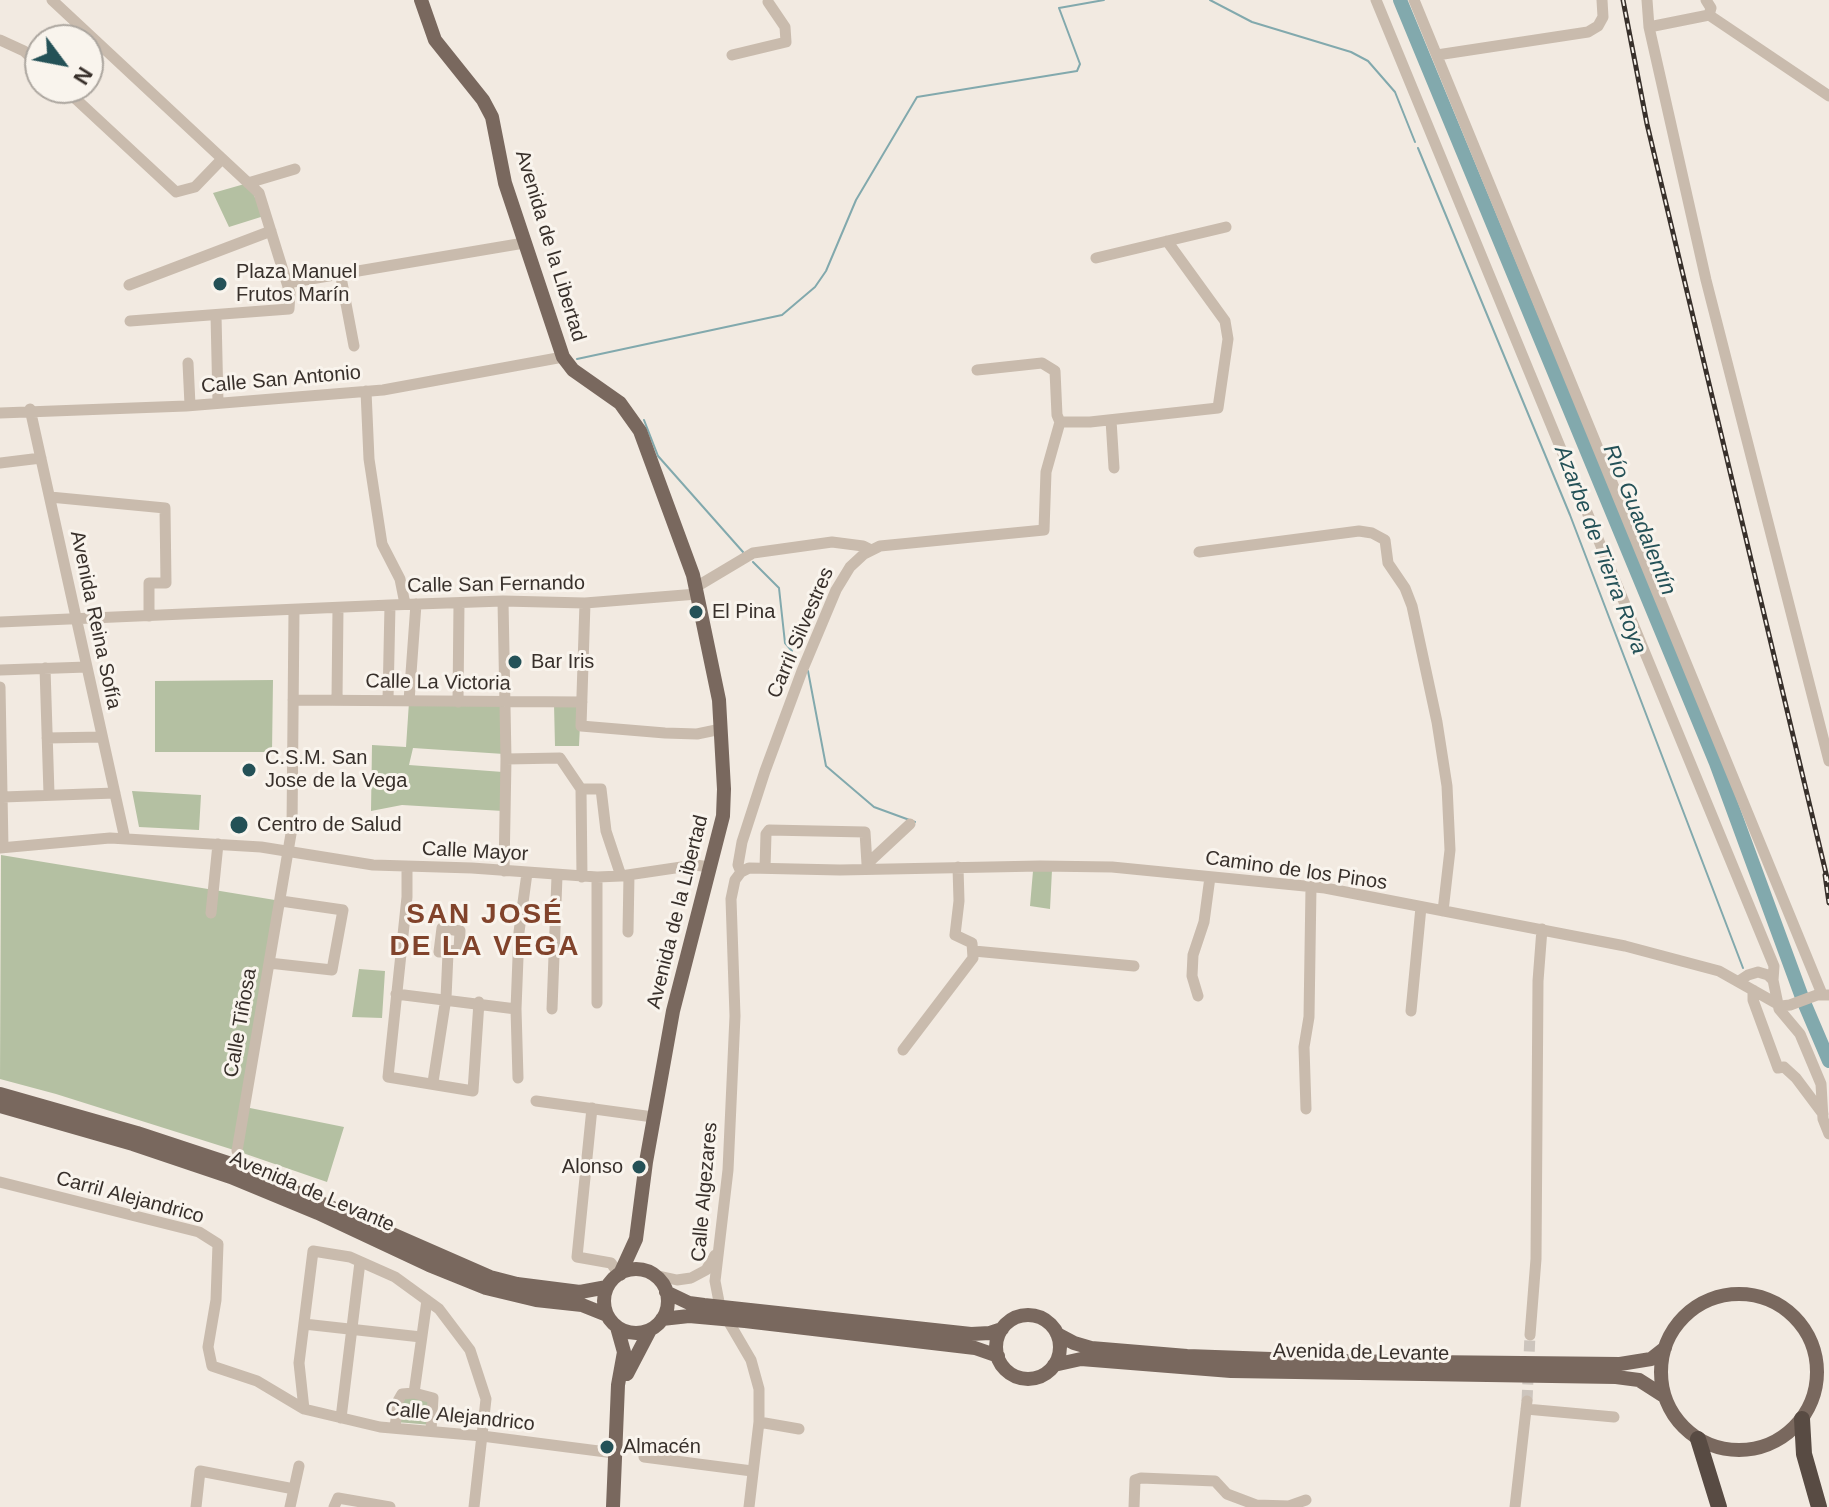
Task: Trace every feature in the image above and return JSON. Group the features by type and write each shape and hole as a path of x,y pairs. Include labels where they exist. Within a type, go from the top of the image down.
{"highway":[{"path":"1802,1419 1804,1454 1819,1507"},
{"path":"1698,1439 1719,1507"}],"main road":[{"name":"Avenida de la Libertad","path":"421,0 435,40 483,100 492,117 505,183 563,357 573,370 616,399 634,420 646,446 697,591 717,690 724,808 676,998 653,1117 636,1239 637,1252 650,1273"},
{"name":"Avenida de Levante","path":"0,1094 137,1133 234,1165 490,1277 517,1284 580,1292 614,1280"},
{"name":"Avenida de Levante","path":"0,1106 133,1144 231,1177 486,1288 536,1300 582,1305 607,1315"},
{"name":"Avenida de la Libertad","path":"614,1280 636,1239"},
{"path":"613,1507 614,1453 624,1352 617,1327 607,1315 604,1301 614,1280 632,1270 650,1273 666,1292 689,1303 723,1313 975,1348 998,1356"},
{"path":"618,1397 642,1340 662,1319 666,1309 666,1292"},
{"path":"1727,1294 1749,1294 1770,1300 1788,1311 1801,1323 1813,1347 1822,1391 1802,1419 1777,1441 1753,1449 1729,1450 1698,1439 1674,1416 1664,1396 1661,1363 1677,1325 1707,1301 1727,1294"},
{"path":"662,1319 723,1313 971,1334 990,1333 1002,1329 1015,1318 1031,1315 1047,1321 1057,1334 1060,1347 1054,1365 1041,1376 1023,1379 1007,1371 998,1356 996,1345 1002,1329"},
{"path":"617,1327 633,1333 650,1330"},
{"name":"Avenida de Levante","path":"1057,1334 1091,1348 1187,1356 1327,1361 1620,1364 1651,1359 1665,1348"},
{"path":"1813,1347 1829,1355"},
{"name":"Avenida de Levante","path":"1054,1365 1081,1359 1254,1371 1616,1377 1639,1380 1664,1396"}],"street":[{"path":"52,0 66,4 259,193 290,293 289,309 130,321"},
{"path":"1376,0 1774,966 1773,980"},
{"path":"1414,0 1822,995 1784,1005 1779,1010 1800,1034 1821,1084 1823,1114 1829,1134"},
{"path":"1437,55 1588,32 1598,26 1603,17 1602,0"},
{"path":"1647,0 1649,27 1706,280 1829,761"},
{"path":"1706,0 1711,8 1709,15"},
{"path":"732,55 786,42 785,27 771,1"},
{"path":"1649,27 1709,15 1829,96"},
{"path":"0,40 24,51"},
{"path":"81,104 176,192 195,187 222,159"},
{"path":"248,183 295,169"},
{"path":"1096,258 1226,227"},
{"path":"129,285 271,231"},
{"path":"1060,422 1111,420 1218,408 1228,339 1225,321 1167,241"},
{"path":"287,283 524,243"},
{"path":"340,272 354,346"},
{"path":"216,315 218,403"},
{"name":"Calle San Antonio","path":"0,413 30,409 190,405 366,391 563,357"},
{"path":"188,363 190,405"},
{"path":"697,591 753,553 832,542 871,550 880,546 1044,530 1046,472 1060,422 1055,371 1042,363 977,370"},
{"path":"366,391 369,459 382,544 410,604 409,701"},
{"name":"Avenida Reina Sofía","path":"30,409 125,839"},
{"path":"1111,420 1114,468"},
{"path":"0,463 41,458"},
{"path":"50,497 165,508 166,583 149,583 149,616"},
{"path":"1199,552 1359,531 1385,540 1388,563 1405,588 1412,606 1437,722 1447,786 1450,850 1443,911"},
{"name":"Carril Silvestres","path":"741,872 738,865 745,833 802,671 836,590 850,567 871,550"},
{"name":"Calle San Fernando","path":"0,622 410,604 503,601 585,603 697,591"},
{"path":"503,601 506,703 504,871"},
{"path":"458,702 459,603"},
{"path":"585,603 581,726 681,734 721,729"},
{"path":"388,700 390,605"},
{"path":"337,699 338,608"},
{"name":"Calle Tiñosa","path":"237,1151 293,817 294,610"},
{"path":"0,670 87,667"},
{"path":"45,668 49,794"},
{"path":"0,687 2,848"},
{"name":"Calle La Victoria","path":"293,700 582,702"},
{"path":"47,738 102,737"},
{"path":"506,759 560,758 581,789 582,877"},
{"path":"581,789 601,789 606,831 625,876 628,932"},
{"path":"3,797 115,793"},
{"path":"867,867 910,824"},
{"path":"765,868 766,834 769,830 865,832 867,867"},
{"name":"Calle Mayor","path":"2,848 92,839 125,839 289,851 365,864 582,877 625,876 695,865 710,867"},
{"path":"211,913 218,844"},
{"path":"407,867 407,897 388,1077 473,1091 479,1002"},
{"path":"903,1050 973,958 972,943 955,935 959,901 958,867"},
{"name":"Camino de los Pinos","path":"741,872 749,868 1112,867 1311,887 1542,929 1653,953 1719,971 1784,1005"},
{"name":"Calle Algezares","path":"741,872 733,885 731,899 736,1000 728,1170 715,1281 723,1313 743,1345 759,1389 759,1422 749,1507"},
{"path":"518,1078 516,1009 519,932 527,873"},
{"path":"552,1009 557,876"},
{"path":"597,877 597,1003"},
{"path":"1198,996 1192,976 1193,955 1204,922 1210,877"},
{"path":"1306,1109 1304,1047 1309,1017 1311,887"},
{"path":"269,963 332,970 343,910 281,901"},
{"path":"1411,1011 1421,907"},
{"path":"1530,1335 1536,1259 1538,981 1542,929"},
{"path":"974,951 1134,966"},
{"path":"433,1082 446,998 448,953"},
{"path":"1739,981 1758,972 1768,975 1784,1005"},
{"path":"1753,990 1753,1000 1778,1068 1784,1067 1796,1078 1823,1114"},
{"path":"396,994 516,1009"},
{"path":"536,1101 653,1117"},
{"path":"592,1108 577,1257 611,1263 616,1270 614,1280"},
{"name":"Carril Alejandrico","path":"0,1182 199,1232 218,1244 216,1300 208,1347 212,1366 257,1381 304,1409"},
{"path":"650,1273 677,1280 696,1276 711,1265 718,1247"},
{"path":"304,1409 299,1363 313,1251 350,1257 395,1277 439,1309 470,1350 486,1399 474,1507"},
{"path":"341,1418 360,1262"},
{"path":"414,1393 427,1300"},
{"path":"304,1324 421,1337"},
{"path":"395,1428 398,1401 402,1394 414,1393 433,1398 431,1431"},
{"path":"1515,1507 1526,1405 1614,1417"},
{"name":"Calle Alejandrico","path":"304,1409 395,1428 614,1453"},
{"path":"759,1422 799,1429"},
{"path":"644,1457 752,1471"},
{"path":"290,1507 299,1466"},
{"path":"196,1507 200,1471 294,1489"},
{"path":"1134,1507 1135,1480 1141,1478 1215,1481 1227,1494 1256,1505 1289,1506 1306,1500"},
{"path":"336,1503 390,1507"}],"green space":[{"path":"248,183 264,216 229,227 213,193"},
{"path":"273,680 272,752 155,752 155,681"},
{"path":"409,702 504,704 504,754 413,748 409,765 503,772 503,811 402,805 371,811 372,745 406,747"},
{"path":"554,704 581,704 579,746 555,746"},
{"path":"132,791 201,795 199,830 139,827"},
{"path":"1,855 281,901 245,1107 344,1127 327,1182 237,1151 0,1079"},
{"path":"1052,870 1050,909 1030,906 1033,871"},
{"path":"359,969 385,971 382,1018 352,1017"},
{"path":"402,1394 429,1396 432,1425 396,1422"}],"waterway":[{"path":"577,359 782,315 815,287 826,271 856,200 917,97 1077,71 1080,64 1059,8 1104,0"},
{"name":"Azarbe de Tierra Roya","path":"1210,0 1252,22 1351,52 1368,61 1395,92 1415,142"},
{"name":"Río Guadalentín","path":"1400,0 1716,763 1803,1000 1829,1061"},
{"name":"Azarbe de Tierra Roya","path":"1418,148 1570,515 1743,968"},
{"path":"644,420 658,456 743,552"},
{"path":"753,562 779,588 785,643 792,651"},
{"path":"808,671 826,766 874,807 915,822"}],"tunnel":[{"path":"1527,1401 1530,1335"}],"railway":[{"path":"1623,0 1647,124 1829,886"},
{"path":"1825,875 1829,903"}],"place":[{"name":"Plaza Manuel Frutos Marín","path":"220,284"},
{"name":"El Pina","path":"696,612"},
{"name":"Bar Iris","path":"515,662"},
{"name":"C.S.M. San Jose de la Vega","path":"249,770"},
{"name":"Centro de Salud","path":"239,825"},
{"name":"Alonso","path":"639,1167"},
{"name":"Almacén","path":"607,1447"}],"district":[{"name":"SAN JOSÉ DE LA VEGA","path":"485,931"}]}
